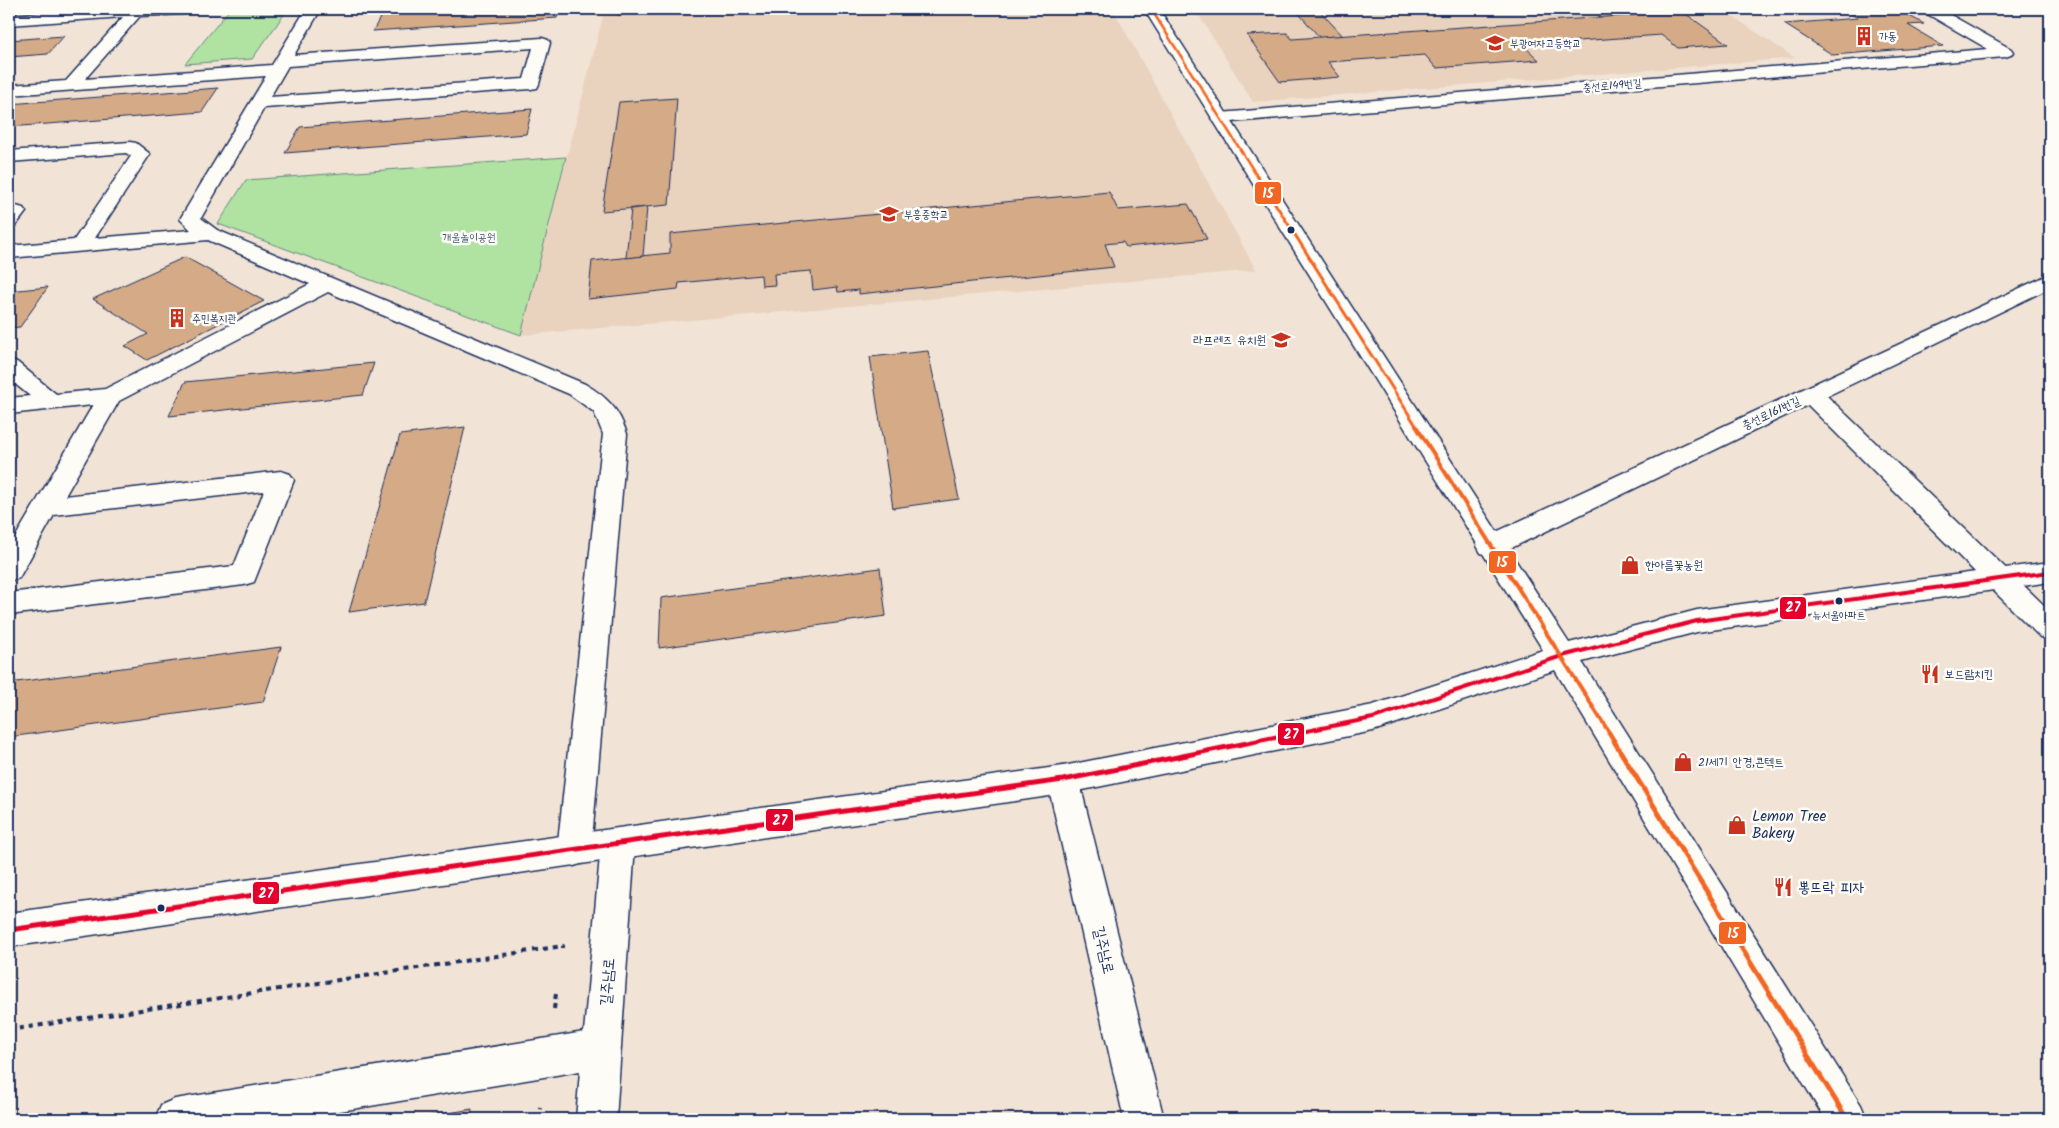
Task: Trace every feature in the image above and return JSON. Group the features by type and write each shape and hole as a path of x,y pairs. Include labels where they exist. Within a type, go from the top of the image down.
{"street":[{"path":"313,9 190,218 210,234 577,389 598,402 610,414 615,434 574,851"},
{"path":"1150,9 1562,656 1848,1119"},
{"name":"충선로149번길","path":"1220,118 2005,52 1929,9"},
{"path":"9,20 136,12 190,11"},
{"path":"71,85 136,12"},
{"path":"9,90 280,66 399,65 542,43 531,84 258,103"},
{"path":"386,94 399,65"},
{"path":"9,156 130,147 142,154 80,246"},
{"path":"9,252 210,234"},
{"name":"충선로161번길","path":"1491,546 2050,280"},
{"path":"9,406 110,396 327,284"},
{"path":"9,367 50,402"},
{"path":"1811,394 2050,629"},
{"path":"9,572 110,396"},
{"path":"9,604 244,575 281,480 46,507"},
{"path":"9,930 618,845 1063,780 1373,718 1562,656 1697,621 2050,572"},
{"name":"길주남로","path":"1063,780 1144,1119"},
{"name":"길주남로","path":"596,1119 618,845"},
{"path":"175,1119 601,1048"}],"path":[{"path":"9,1030 563,946 562,955"},
{"path":"538,1119 558,983"}],"shaded area":[{"name":"부흥중학교","path":"605,9 1113,9 1256,270 521,335"},
{"name":"부광여자고등학교","path":"1195,9 1721,9 1795,58 1253,102"}],"green space":[{"path":"9,9 73,9 9,14"},
{"path":"230,9 288,9 252,59 185,64"},
{"name":"개울놀이공원","path":"566,157 521,335 218,224 246,180"}],"building":[{"path":"431,9 560,9 557,18 373,31 383,12"},
{"path":"618,9 718,9 617,15"},
{"path":"1295,9 1318,9 1343,36 1320,38"},
{"path":"1626,9 1679,9 1728,44 1678,48 1661,35 1523,45 1539,60 1436,68 1425,55 1328,62 1340,77 1280,82 1247,35 1287,33 1292,39 1634,15"},
{"name":"가동","path":"1843,9 1897,9 1924,24 1908,25 1943,46 1833,55 1784,24 1858,18"},
{"path":"64,36 48,54 9,57 9,40"},
{"path":"218,88 202,112 9,127 9,104"},
{"path":"677,98 669,205 602,211 619,102"},
{"path":"532,109 526,134 285,153 300,127"},
{"path":"1109,192 1118,210 1188,204 1207,239 1126,247 1123,242 1105,244 1114,267 859,294 859,290 838,292 837,287 813,290 811,271 774,274 775,285 762,286 761,275 679,283 678,289 588,299 592,261 670,253 670,234"},
{"path":"647,207 643,256 626,258 631,209"},
{"name":"주민복지관","path":"185,257 264,301 147,360 125,346 148,334 93,299"},
{"path":"48,287 20,327 9,328 9,291"},
{"path":"928,351 959,499 893,508 870,357"},
{"path":"374,363 363,395 169,416 185,382"},
{"path":"465,427 424,602 349,612 400,435"},
{"path":"880,568 886,616 659,648 661,598"},
{"path":"281,647 263,702 9,737 9,683"},
{"path":"472,1109 471,1119 414,1119"}],"transit line":[{"name":"15","path":"1151,9 1562,656 1847,1119"},
{"name":"27","path":"9,930 1063,780 1373,718 1562,656 1697,621 2050,572"}],"place":[{"name":"가동","path":"1864,36"},
{"name":"부광여자고등학교","path":"1495,43"},
{"name":"부흥중학교","path":"889,214"},
{"name":"주민복지관","path":"177,318"},
{"name":"라프레즈 유치원","path":"1281,340"},
{"name":"한아름꽃농원","path":"1630,565"},
{"name":"뉴서울아파트","path":"1839,601"},
{"name":"보드람치킨","path":"1930,674"},
{"name":"21세기 안경,콘텍트","path":"1683,762"},
{"name":"Lemon Tree Bakery","path":"1737,825"},
{"name":"뽕뜨락 피자","path":"1783,887"}]}
